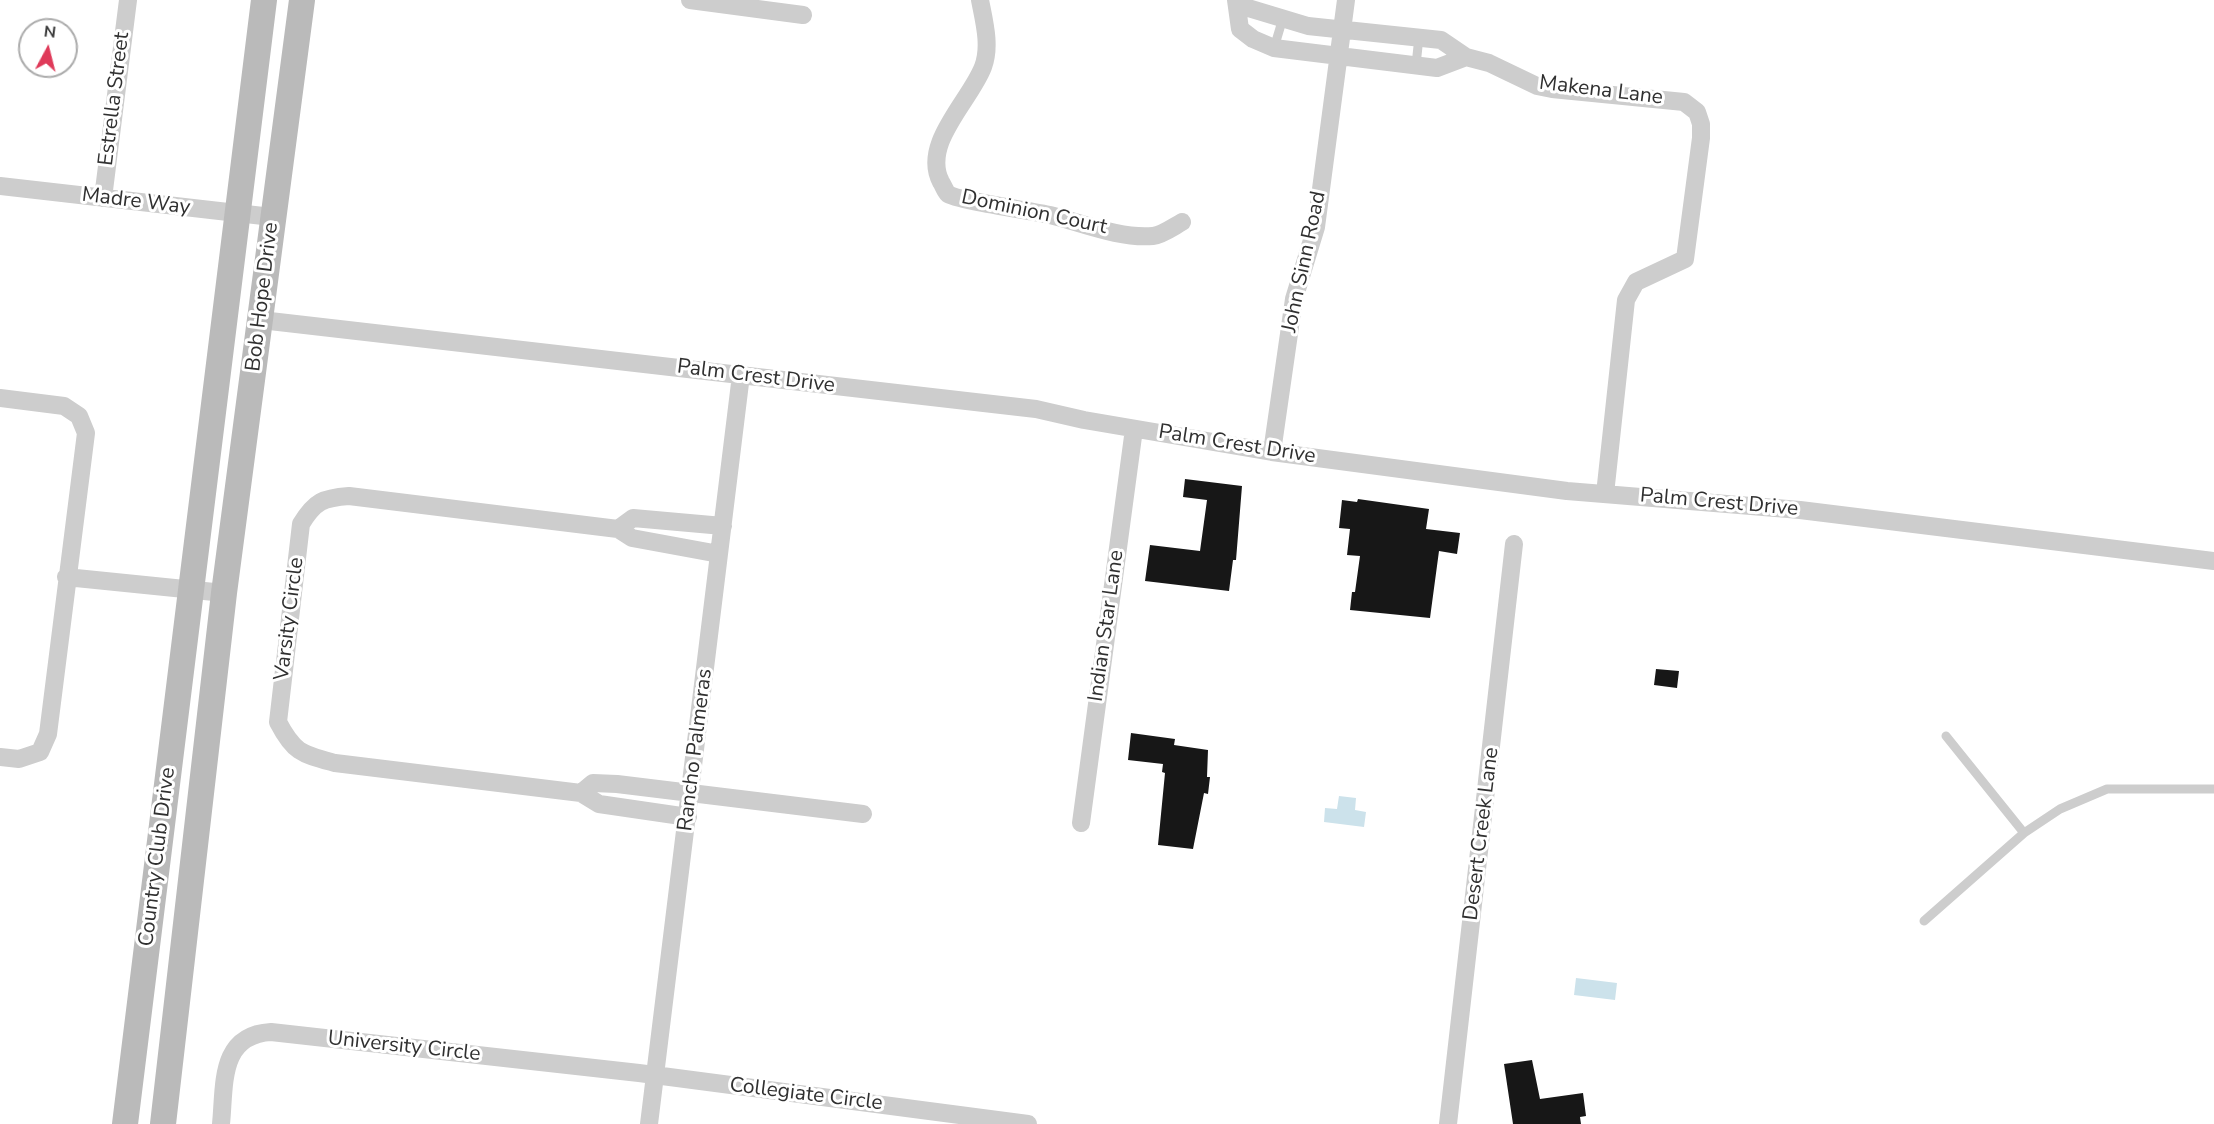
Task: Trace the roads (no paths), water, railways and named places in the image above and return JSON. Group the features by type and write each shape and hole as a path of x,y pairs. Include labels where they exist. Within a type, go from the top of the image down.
{"main road":[{"name":"Bob Hope Drive","path":"192,590 264,0"},
{"name":"Bob Hope Drive","path":"224,593 302,0"},
{"name":"Country Club Drive","path":"125,1124 192,590"},
{"name":"Country Club Drive","path":"164,1124 224,593"}],"street":[{"path":"121,0 128,0"},
{"name":"Estrella Street","path":"103,198 128,0"},
{"path":"690,0 804,15"},
{"name":"Dominion Court","path":"980,0 987,39 984,66 962,107 946,130 936,157 937,174 948,193 962,199 1013,207 1125,233 1155,236 1182,222"},
{"name":"John Sinn Road","path":"1272,452 1294,299 1316,227 1346,0"},
{"path":"1343,28 1308,26 1237,2 1240,29 1252,39 1274,48 1437,68 1466,57"},
{"name":"Makena Lane","path":"1343,28 1441,40 1466,57 1497,66 1545,87 1598,95 1667,99 1684,102 1697,112 1701,124 1701,138 1685,259 1636,282 1626,300 1605,494"},
{"name":"Madre Way","path":"0,186 272,217"},
{"name":"Palm Crest Drive","path":"261,320 1036,409 1134,429 1272,452 1605,494 1800,510 2214,561"},
{"name":"Rancho Palmeras","path":"649,1124 741,375"},
{"path":"0,398 64,406 79,416 86,433 66,577 48,734 40,752 19,759 0,757"},
{"name":"Indian Star Lane","path":"1081,823 1134,429"},
{"name":"Varsity Circle","path":"688,817 599,804 581,793 335,762 306,755 289,743 278,722 301,524 312,506 330,497 349,495 618,529 632,538 719,554"},
{"name":"Varsity Circle","path":"618,529 633,518 723,526"},
{"path":"658,543 660,521"},
{"name":"Desert Creek Lane","path":"1448,1124 1514,544"},
{"path":"66,577 224,593"},
{"name":"Varsity Circle","path":"581,793 593,783 627,785 863,814"},
{"path":"624,807 627,785"},
{"name":"University Circle","path":"221,1124 228,1061 238,1043 256,1033 271,1032 655,1077"},
{"name":"Collegiate Circle","path":"655,1077 1028,1124"}],"lane":[{"path":"1274,48 1283,18"},
{"path":"1416,65 1419,38"},
{"path":"1947,736 2024,833"},
{"path":"1924,921 2024,833 2061,809 2107,789 2214,789"}],"water":[{"path":"1339,796 1356,798 1355,810 1366,812 1364,827 1324,822 1325,808 1337,809"},
{"path":"1576,978 1617,983 1615,1000 1574,995"}]}
